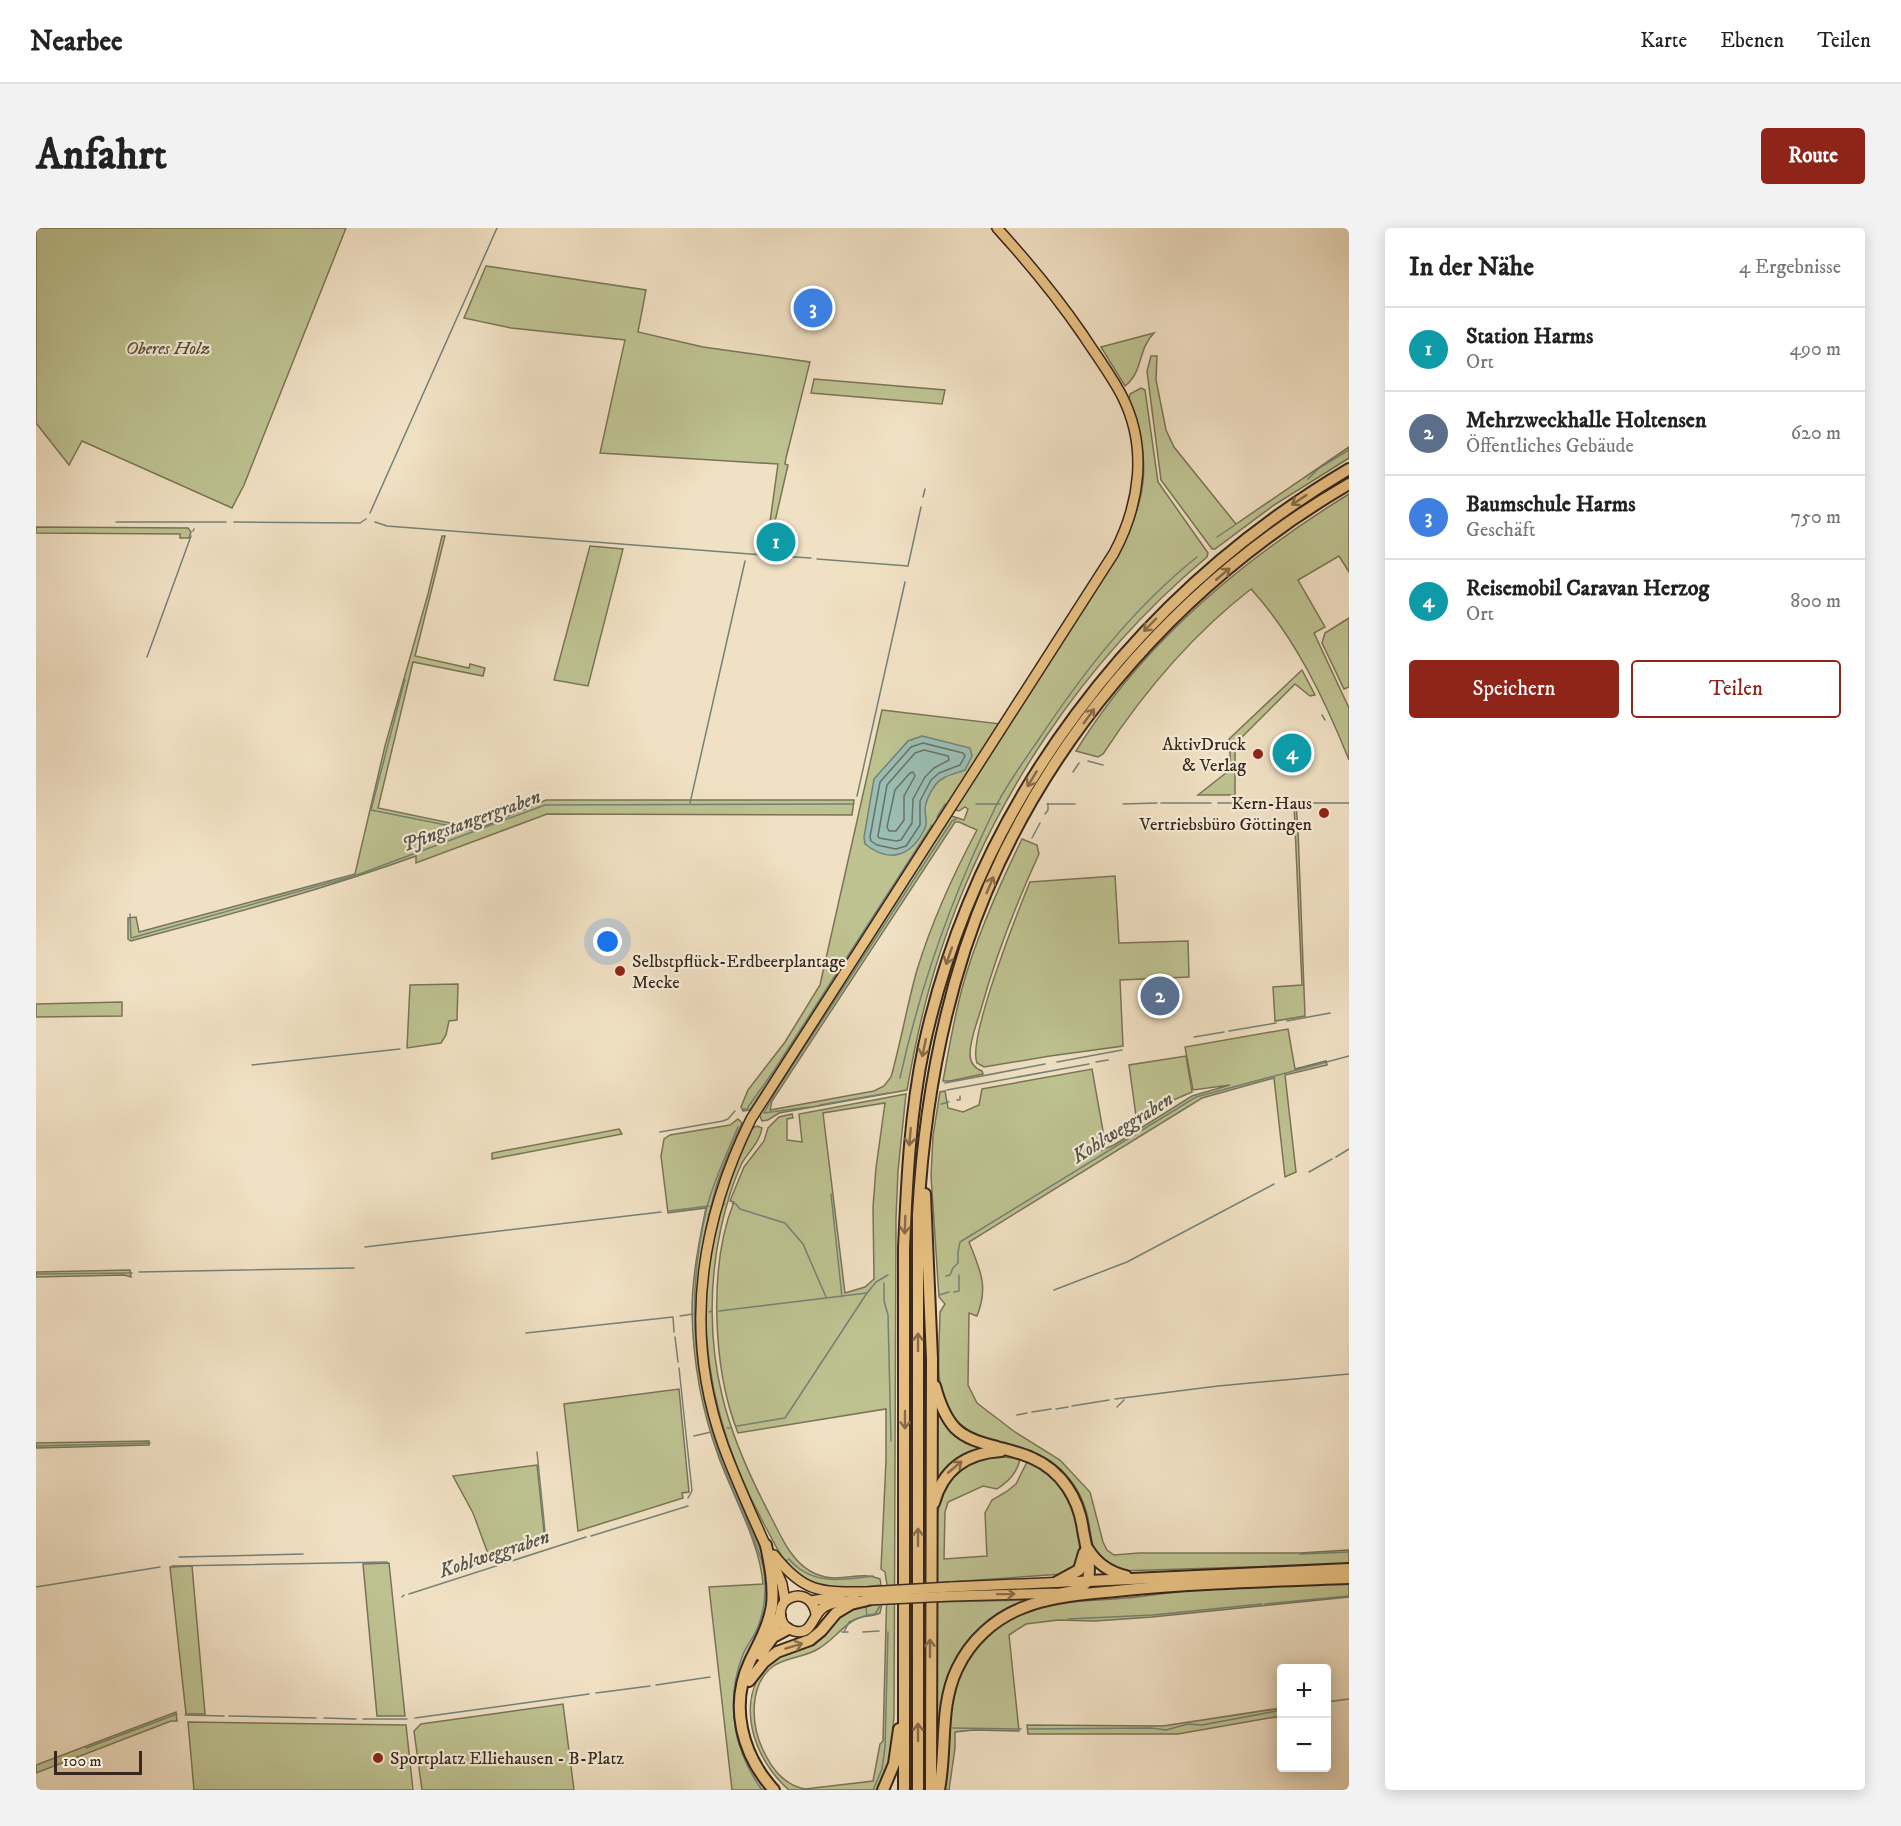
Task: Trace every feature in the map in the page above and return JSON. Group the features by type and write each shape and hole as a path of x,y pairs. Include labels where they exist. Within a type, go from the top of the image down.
{"highway":[{"path":"904,1790 904,1248 908,1167 918,1077 945,969 976,887 1015,808 1067,726 1096,687 1134,643 1196,581 1261,527 1349,469"},
{"path":"918,1790 918,1215 929,1104 958,972 993,876 1029,807 1115,681 1153,639 1207,587 1274,533 1349,484"},
{"path":"923,1154 930,1265 932,1359 931,1790"},
{"path":"932,1359 939,1400 945,1414 955,1427 965,1436 1034,1458 1064,1481 1078,1508 1089,1558 1088,1581 1349,1569"},
{"path":"931,1516 937,1494 948,1473 957,1465 978,1454 1007,1450"},
{"path":"1085,1544 1100,1565 1119,1574 1138,1578"},
{"path":"1057,1582 1079,1570 1085,1544"},
{"path":"766,1545 771,1574 772,1605 768,1622 747,1669 740,1701 745,1744 752,1760 774,1790"},
{"path":"1060,1593 1349,1578"},
{"path":"939,1790 944,1753 946,1700 957,1668 979,1637 999,1620 1022,1608 1045,1601 1101,1592"},
{"path":"749,1681 764,1662 777,1652 810,1640 836,1613 867,1596"},
{"path":"756,1650 780,1616"},
{"path":"780,1790 763,1769 751,1743 746,1711 749,1681 756,1662 773,1637 788,1629"},
{"path":"883,1790 894,1764 904,1702"}],"main road":[{"path":"785,1601 782,1584 723,1444 705,1370 701,1335 702,1280 714,1214 729,1166 751,1119 788,1058 1114,553 1127,528 1138,482 1138,450 1131,416 1122,396 1070,316 1041,278 997,228"},
{"path":"752,1512 796,1596"},
{"path":"774,1555 788,1573 807,1586 867,1596"},
{"path":"867,1596 825,1606 805,1630 788,1629 780,1616 785,1601 796,1596 811,1601 867,1596 951,1592 1057,1582 1088,1581"},
{"path":"951,1592 1060,1593 1084,1586 1088,1581"},
{"path":"811,1601 816,1614"}],"green space":[{"name":"Oberes Holz","path":"36,228 346,228 244,485 232,508 82,441 69,465 36,423"},
{"path":"486,266 646,290 638,332 703,347 810,362 786,458 785,464 788,465 773,530 769,529 778,464 600,453 625,340 511,328 464,318"},
{"path":"1154,333 1145,346 1135,374 1125,386 1101,347"},
{"path":"1151,356 1157,356 1156,380 1166,430 1174,447 1236,524 1349,447 1349,458 1274,505 1212,549 1161,480 1147,371"},
{"path":"814,379 945,390 942,404 811,393"},
{"path":"1141,388 1145,390 1158,482 1208,553 1207,557 1162,597 1120,641 1046,736 1014,788 961,896 940,953 921,1021 907,1090 779,1113 762,1121 759,1114 951,816 964,820 968,809 965,807 959,811 956,810 957,806 1116,558 1134,518 1143,480 1144,462 1141,442 1129,400 1130,394","holes":["955,822 977,830 929,934 913,983 891,1077 884,1086 874,1091 770,1110 772,1101"]},
{"path":"1349,494 1349,572 1339,556 1298,580 1325,627 1314,633 1349,708 1349,760 1308,670 1282,628 1251,589 1209,625 1170,666 1118,731 1103,754 1098,757 1076,751 1102,712 1132,675 1163,640 1198,607 1271,547"},
{"path":"36,527 188,528 191,532 189,538 180,538 180,534 36,533"},
{"path":"442,536 445,536 415,656 469,668 470,664 485,668 483,676 413,662 378,808 474,828 483,827 546,800 854,800 852,815 547,814 416,863 416,856 274,902 131,941 128,939 128,918 136,917 139,932 355,874 385,746"},
{"path":"590,546 623,549 588,686 554,680"},
{"path":"1349,618 1349,687 1344,689 1322,643 1325,633"},
{"path":"1302,670 1315,695 1310,696 1295,684 1235,744 1235,795 1198,795 1231,769 1229,739"},
{"path":"882,710 1001,724 750,1110 743,1111 741,1107 748,1090 785,1042 820,985"},
{"path":"1294,804 1296,804 1298,830 1305,1016 1275,1021 1273,987 1302,985"},
{"path":"1022,839 1037,845 1039,854 1000,949 972,1037 971,1060 983,1074 943,1081 957,1009 969,966 989,911"},
{"path":"1115,876 1119,943 1188,941 1189,977 1120,980 1123,1046 984,1067 977,1063 979,1029 986,1003 1030,882"},
{"path":"458,984 457,1020 449,1021 446,1035 441,1043 407,1048 410,985"},
{"path":"122,1002 122,1016 36,1017 36,1004"},
{"path":"1288,1029 1295,1069 1326,1061 1327,1065 1285,1075 1296,1172 1285,1177 1274,1078 1202,1098 969,1242 980,1270 983,1287 977,1316 969,1313 968,1385 977,1403 1015,1432 1060,1460 1090,1492 1107,1550 1114,1555 1300,1553 1349,1550 1349,1564 1118,1571 1097,1555 1092,1544 1084,1504 1071,1480 1060,1469 1039,1455 980,1436 962,1425 950,1412 943,1396 939,1378 940,1312 945,1304 939,1297 931,1176 933,1136 940,1092 945,1091 948,1108 963,1112 979,1105 982,1089 1092,1069 1105,1142 1095,1144 1097,1152 1114,1145 1192,1096 1230,1085 1193,1090 1185,1047"},
{"path":"1186,1056 1192,1092 1136,1116 1129,1065"},
{"path":"906,1094 896,1218 894,1715 891,1757 878,1790 789,1790 766,1763 752,1730 750,1712 752,1695 758,1678 773,1659 844,1614 861,1607 882,1604 880,1613 854,1620 818,1649 775,1665 760,1682 756,1693 754,1717 759,1740 770,1764 785,1780 805,1789 873,1781 880,1744 883,1741 887,1585 885,1572 881,1569 886,1409 738,1433 723,1379 719,1349 717,1287 720,1256 734,1202 730,1201 744,1167 764,1141 768,1128 779,1117 792,1114 793,1118 787,1119 787,1140 802,1142 799,1114","holes":["885,1103 873,1207 874,1279 865,1287 845,1293 823,1113"]},
{"path":"738,1119 742,1123 726,1158 706,1227 701,1259 697,1324 699,1357 711,1421 728,1472 764,1558 768,1576 764,1619 735,1717 740,1747 749,1765 767,1790 732,1790 709,1587 763,1584 757,1552 712,1438 696,1367 692,1299 696,1260 706,1208 668,1213 661,1156 664,1139 670,1135 730,1125"},
{"path":"757,1126 762,1128 759,1138 742,1163 730,1195 721,1228 714,1269 713,1333 718,1375 726,1410 736,1441 757,1488 782,1539 797,1560 820,1576 838,1578 872,1576 880,1579 881,1585 846,1589 820,1587 804,1579 789,1567 779,1553 750,1496 725,1434 710,1369 707,1336 706,1302 710,1247 716,1216 728,1180 751,1129"},
{"path":"619,1129 622,1134 492,1159 492,1153"},
{"path":"130,1270 131,1277 124,1275 36,1277 36,1272"},
{"path":"679,1389 689,1492 682,1493 683,1498 578,1531 564,1404"},
{"path":"938,1412 942,1418 982,1447 982,1450 935,1482 935,1413"},
{"path":"149,1441 149,1445 36,1448 36,1443"},
{"path":"995,1456 1020,1459 1012,1476 997,1489 983,1486 948,1502 945,1512 944,1559 987,1556 985,1513 992,1500 1016,1484 1027,1462 1054,1480 1072,1506 1080,1537 1075,1569 1063,1574 936,1583 936,1532 941,1498 948,1483 958,1470 972,1460"},
{"path":"537,1465 545,1541 490,1559 473,1513 453,1476"},
{"path":"389,1563 405,1716 377,1716 363,1564"},
{"path":"192,1566 205,1714 186,1714 170,1567"},
{"path":"1349,1582 1349,1597 1152,1617 1095,1621 1058,1620 1026,1624 1009,1635 1019,1731 955,1732 949,1790 944,1790 950,1710 956,1680 968,1656 981,1640 1015,1616 1036,1608 1074,1602 1255,1586"},
{"path":"1025,1600 1026,1603 957,1661 936,1785 937,1602"},
{"path":"563,1704 574,1790 422,1790 414,1731 421,1724"},
{"path":"1277,1709 1277,1717 1178,1734 1028,1734 1027,1725 1163,1726"},
{"path":"176,1712 177,1721 171,1721 36,1773 36,1765"},
{"path":"188,1722 406,1725 413,1790 194,1790"}],"water":[{"path":"922,736 970,748 972,756 965,770 949,775 934,787 925,807 926,826 914,845 900,854 883,854 865,844 864,837 874,779 908,741"}],"waterway":[{"path":"370,513 497,228"},
{"path":"991,228 1005,245"},
{"path":"1308,479 1319,468 1349,450"},
{"path":"923,497 925,489"},
{"path":"817,559 908,566 921,507"},
{"path":"234,522 360,523 366,519"},
{"path":"116,522 226,522"},
{"path":"375,522 387,526 763,555"},
{"path":"1217,537 1235,525"},
{"path":"147,657 191,536"},
{"path":"778,556 811,558"},
{"path":"900,1078 918,1007 940,938 981,837 1001,796 1054,717 1110,643 1151,598 1197,557"},
{"path":"690,803 745,561"},
{"path":"857,796 905,582"},
{"path":"405,679 371,810 476,831"},
{"path":"1322,715 1325,720"},
{"path":"1088,761 1103,765"},
{"path":"1073,772 1079,763"},
{"name":"Pfingstangergraben","path":"1123,804 1157,803"},
{"name":"Pfingstangergraben","path":"1161,803 1211,803"},
{"name":"Pfingstangergraben","path":"1218,803 1259,803"},
{"name":"Pfingstangergraben","path":"1263,803 1349,803"},
{"name":"Pfingstangergraben","path":"130,914 131,938 354,876 545,805 854,804"},
{"path":"937,817 945,804"},
{"name":"Pfingstangergraben","path":"976,804 1000,804"},
{"name":"Pfingstangergraben","path":"1047,804 1075,804"},
{"path":"1045,814 1048,804"},
{"path":"809,1107 764,1113 952,821 956,819"},
{"path":"1032,838 1040,823"},
{"path":"743,1109 748,1109 775,1069 932,825"},
{"path":"1287,1021 1330,1013"},
{"path":"1229,1031 1276,1023"},
{"path":"1194,1037 1224,1032"},
{"path":"252,1065 400,1049"},
{"path":"1057,1062 1122,1050"},
{"name":"Kohlweggraben","path":"946,1276 950,1275 958,1263 960,1242 1196,1097 1349,1056"},
{"path":"1096,1062 1108,1060"},
{"path":"945,1083 1045,1064"},
{"path":"947,1090 1089,1064"},
{"path":"820,1105 888,1093"},
{"path":"957,1100 960,1100 960,1096"},
{"path":"941,1104 949,1102"},
{"path":"660,1132 723,1121 735,1111"},
{"path":"738,1127 707,1207 696,1269 695,1331 702,1392 710,1423 723,1463 759,1552 764,1571 763,1608 757,1629 743,1653 737,1674 733,1709 735,1726 745,1760 762,1790"},
{"path":"1336,1157 1349,1149"},
{"path":"1309,1172 1332,1159"},
{"path":"1054,1290 1127,1262 1274,1184"},
{"path":"831,1194 842,1297"},
{"path":"732,1203 740,1209 785,1223 803,1244 826,1297"},
{"path":"669,1211 709,1206"},
{"path":"365,1247 661,1212"},
{"path":"139,1272 354,1268"},
{"path":"36,1274 132,1273"},
{"name":"Kohlweggraben","path":"737,1426 785,1418 867,1293 876,1282 888,1275"},
{"path":"954,1292 959,1291 959,1275"},
{"path":"884,1283 884,1301 888,1315 891,1441"},
{"path":"939,1295 949,1292"},
{"path":"719,1311 867,1293"},
{"path":"680,1316 693,1314"},
{"path":"526,1333 673,1317 674,1332"},
{"path":"675,1337 678,1362"},
{"path":"679,1368 692,1491 688,1498"},
{"path":"1115,1399 1218,1386 1349,1374"},
{"path":"1072,1406 1109,1400"},
{"path":"1117,1407 1124,1400"},
{"path":"1056,1409 1068,1407"},
{"path":"1032,1412 1051,1409"},
{"path":"1017,1415 1027,1413"},
{"name":"Kohlweggraben","path":"694,1436 711,1432"},
{"path":"36,1446 150,1443"},
{"path":"537,1452 546,1541"},
{"name":"Kohlweggraben","path":"591,1536 688,1506"},
{"name":"Kohlweggraben","path":"409,1594 586,1537"},
{"path":"1300,1554 1349,1552"},
{"path":"179,1557 303,1554"},
{"path":"786,1561 789,1559 807,1574 828,1579 873,1576"},
{"path":"172,1566 387,1562"},
{"path":"36,1587 160,1567"},
{"path":"1265,1604 1349,1596"},
{"path":"1068,1619 1153,1615 1262,1604"},
{"path":"868,1615 875,1614 880,1606"},
{"path":"844,1632 849,1622 867,1615 866,1607"},
{"path":"863,1632 879,1631"},
{"path":"842,1632 848,1632"},
{"path":"873,1790 882,1769 885,1747 888,1632"},
{"path":"656,1685 710,1677"},
{"path":"596,1693 650,1686"},
{"path":"415,1718 589,1694"},
{"path":"1331,1701 1349,1699"},
{"path":"1028,1729 1151,1728 1166,1730 1188,1724 1202,1725 1277,1711"},
{"path":"86,1748 177,1714"},
{"path":"185,1715 224,1716"},
{"path":"229,1716 316,1718"},
{"path":"324,1718 356,1719"},
{"path":"363,1719 407,1719"},
{"path":"953,1728 1021,1729"}],"place":[{"name":"Baumschule Harms","path":"813,308"},
{"name":"Station Harms","path":"776,542"},
{"name":"Reisemobil Caravan Herzog","path":"1292,753"},
{"name":"AktivDruck & Verlag","path":"1258,754"},
{"name":"Kern-Haus Vertriebsbüro Göttingen","path":"1324,813"},
{"name":"Selbstpflück-Erdbeerplantage Mecke","path":"620,971"},
{"name":"Mehrzweckhalle Holtensen","path":"1160,996"},
{"name":"Sportplatz Elliehausen - B-Platz","path":"378,1758"}]}
